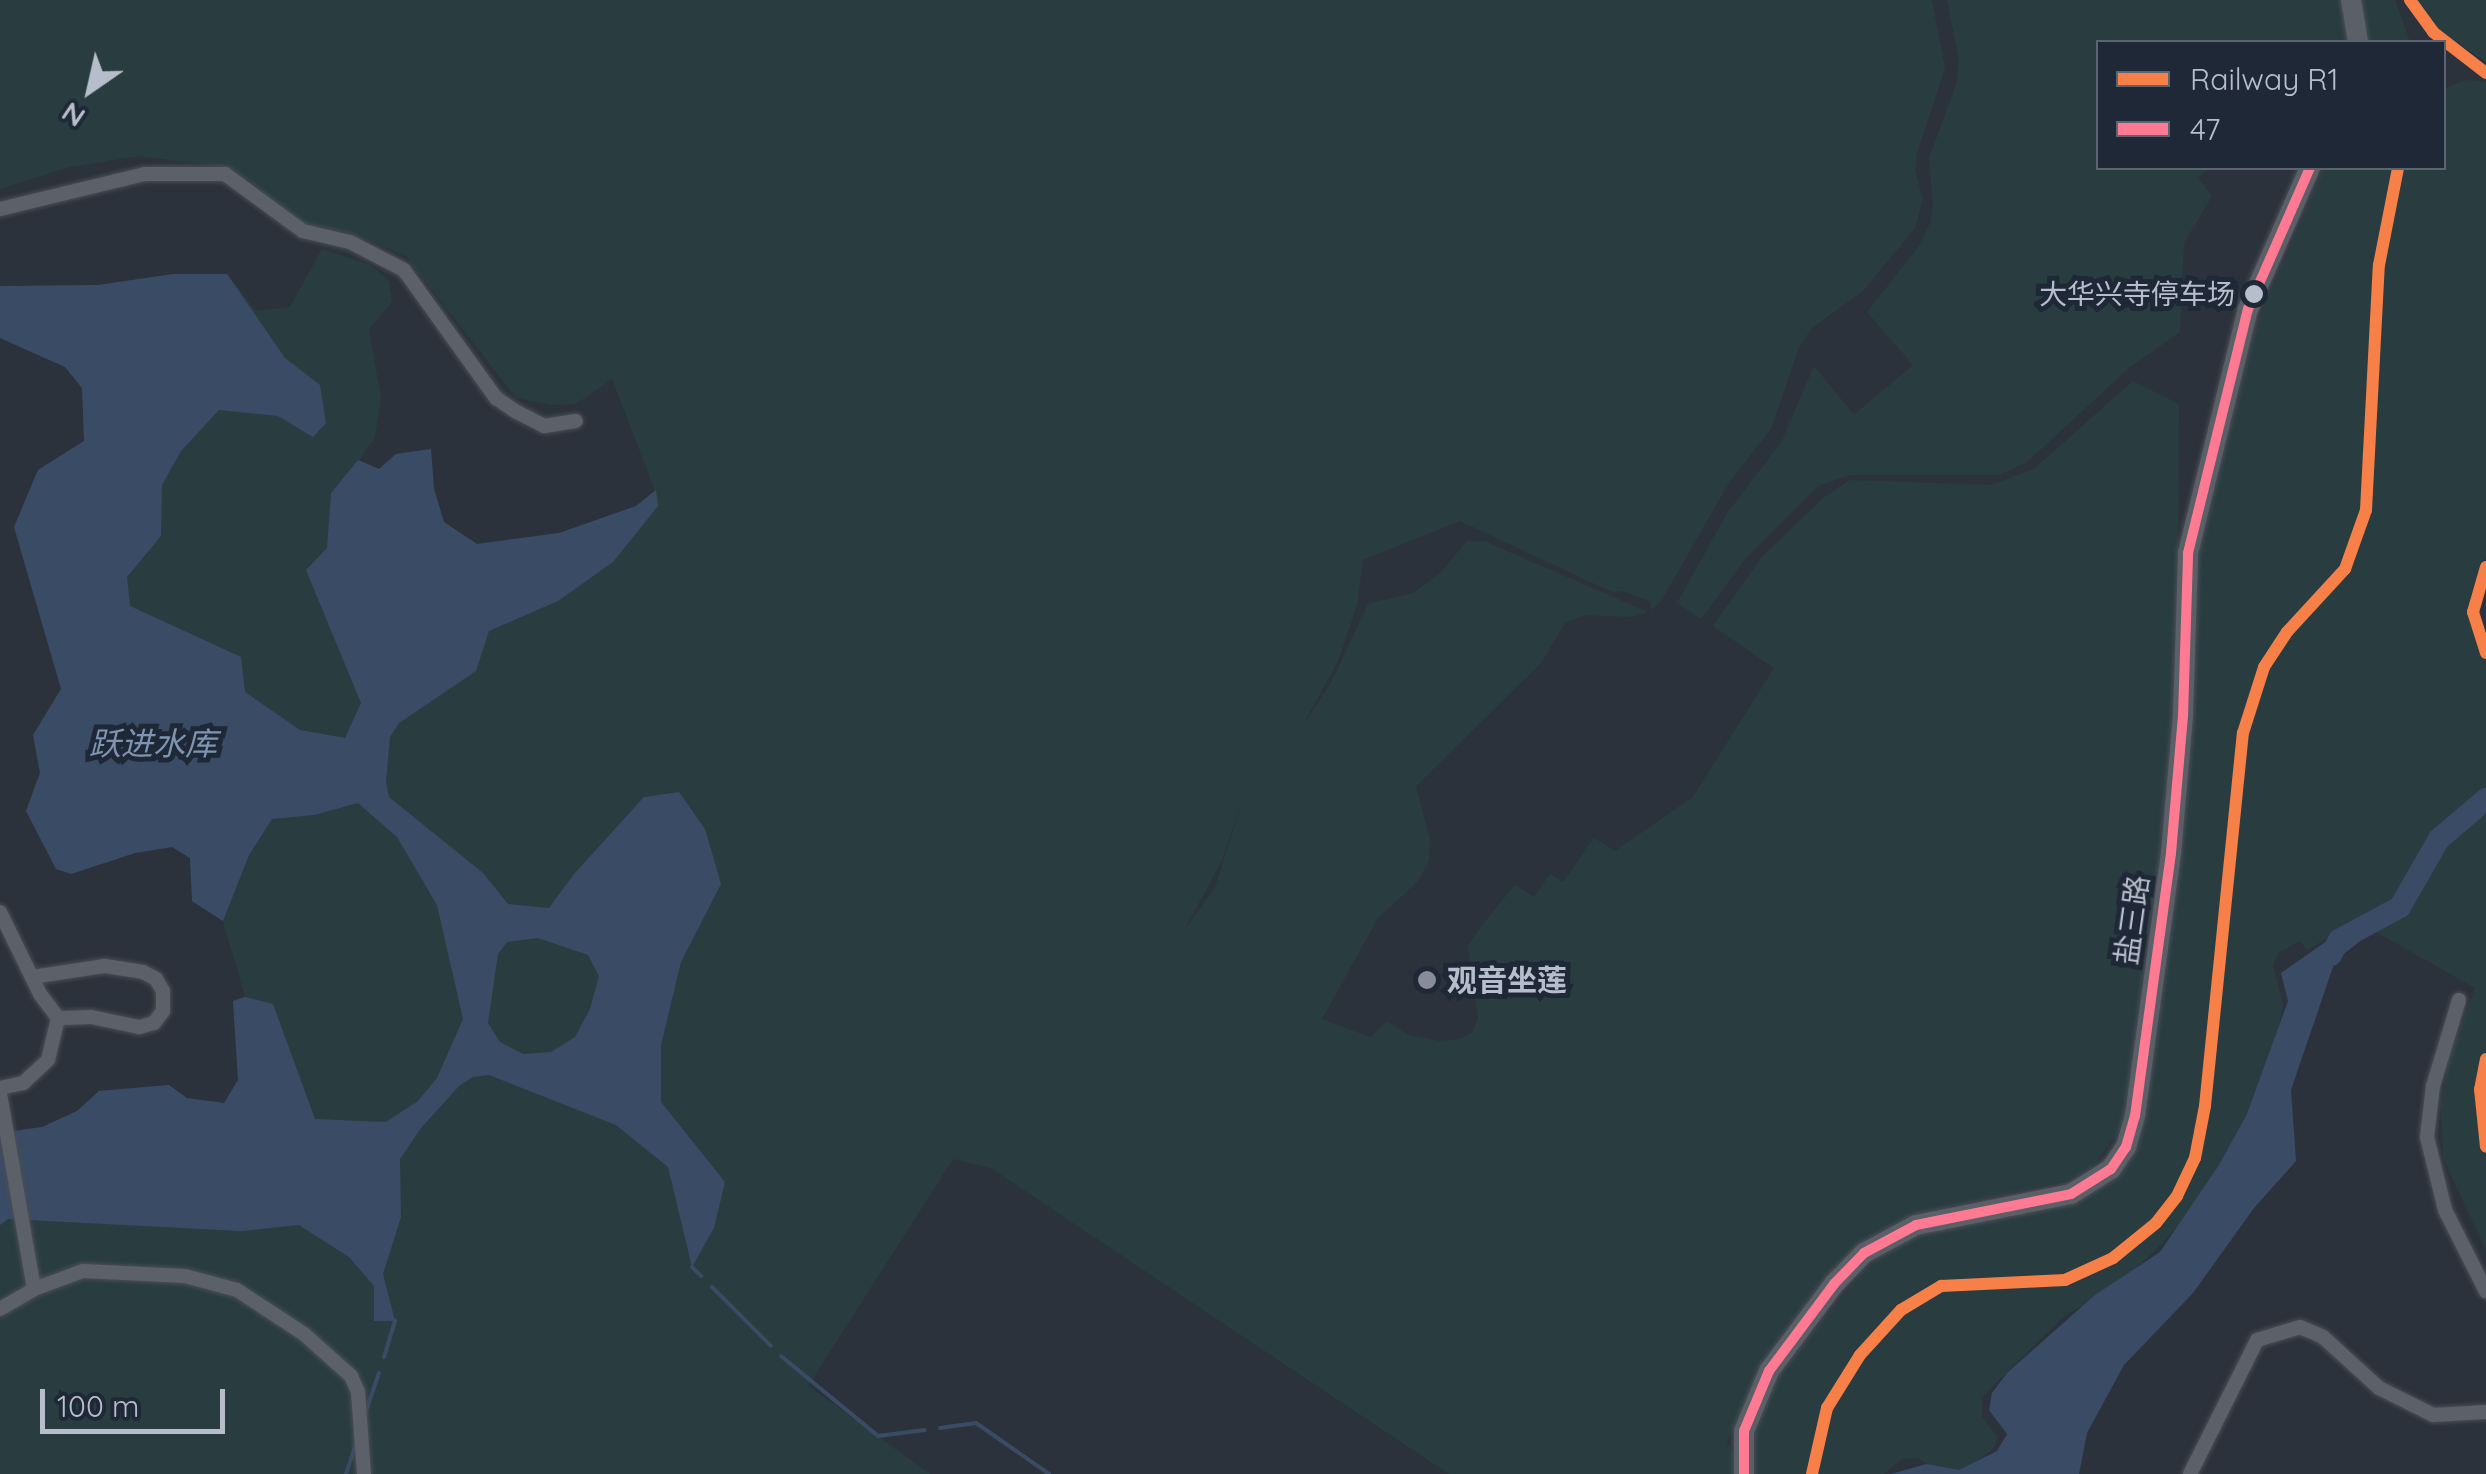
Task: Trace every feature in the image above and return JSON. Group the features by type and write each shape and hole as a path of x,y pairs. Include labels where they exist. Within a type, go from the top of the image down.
{"main road":[{"path":"2351,0 2358,40"},
{"name":"盐三路","path":"1744,1474 1744,1431 1764,1382 1834,1284 1864,1253 1916,1225 2071,1194 2110,1170 2126,1146 2134,1116 2171,854 2183,716 2188,553 2248,308 2309,170"}],"street":[{"path":"0,209 145,174 225,174 303,231 350,242 404,270 496,398 544,426 576,421"},
{"path":"0,912 32,978 58,1018 48,1060 24,1083 0,1091 34,1289"},
{"path":"32,978 105,966 142,972 156,979 163,991 163,1011 154,1023 139,1027 91,1017 58,1018"},
{"path":"2459,1000 2433,1086 2427,1136 2445,1210 2486,1291"},
{"path":"0,1310 34,1289 83,1271 185,1276 238,1290 304,1334 351,1376 358,1392 364,1474"},
{"path":"2190,1474 2258,1340 2300,1327 2323,1337 2379,1388 2434,1415 2486,1412"}],"green space":[{"path":"0,0 1932,0 1945,68 1917,153 1915,171 1923,199 1915,228 1863,291 1812,328 1799,347 1771,429 1730,481 1661,601 1651,610 1650,601 1624,591 1612,592 1460,521 1363,560 1357,605 1338,661 1302,727 1331,683 1368,604 1414,593 1442,571 1467,541 1486,542 1648,612 1632,617 1585,615 1565,623 1541,663 1416,786 1430,840 1429,861 1418,881 1378,918 1322,1019 1370,1037 1387,1021 1408,1035 1439,1041 1461,1039 1472,1033 1478,1018 1468,945 1493,911 1515,885 1534,897 1550,874 1563,882 1594,838 1615,851 1693,797 1774,668 1713,626 1761,558 1823,498 1850,480 1992,485 2035,468 2133,381 2179,404 2177,703 2167,836 2132,1099 2122,1127 2093,1166 2068,1180 1947,1207 1900,1221 1866,1239 1838,1265 1755,1379 1727,1443 1736,1456 1738,1474 1449,1474 991,1168 953,1159 808,1386 930,1474 0,1474 0,1133 42,1127 77,1111 99,1091 169,1085 187,1098 224,1103 238,1080 233,1001 245,996 223,921 192,901 190,858 172,847 135,853 71,874 56,869 26,811 40,773 33,735 61,689 14,527 38,470 84,441 82,388 65,367 0,338 0,286 98,285 173,274 227,274 256,311 290,307 322,249 368,264 388,279 392,302 369,329 381,398 375,437 359,460 379,469 396,454 431,449 434,489 444,522 477,544 559,533 636,506 655,490 612,379 576,404 552,405 516,398 406,256 347,232 294,222 249,180 223,167 138,156 69,167 0,189","holes":["1242,802 1215,888 1184,931 1222,860"]},
{"path":"1947,0 2341,0 2349,40 2096,40 2096,170 2207,170 2198,178 2212,196 2184,243 2180,332 2130,367 2027,462 1999,475 1849,475 1818,486 1746,558 1701,619 1677,603 1728,512 1782,441 1814,366 1854,415 1913,365 1867,312 1920,245 1930,223 1933,204 1929,158 1956,85 1959,60"},
{"path":"2360,0 2395,0 2409,40 2367,40"},
{"path":"2413,0 2486,0 2486,62 2435,27"},
{"path":"2465,80 2486,82 2486,557 2471,594 2470,618 2486,660 2486,1047 2479,1101 2486,1156 2486,1250 2443,1158 2441,1105 2451,1052 2475,988 2357,921 2307,950 2300,941 2278,953 2273,965 2283,1004 2274,1053 2242,1129 2192,1210 2153,1253 2105,1295 2065,1315 1982,1397 1982,1416 1997,1437 1993,1449 1960,1473 1932,1467 1918,1458 1902,1459 1884,1474 1755,1474 1755,1432 1764,1403 1781,1372 1861,1273 1884,1253 1927,1231 2077,1196 2144,1115 2186,798 2191,574 2256,327 2323,170 2446,170 2446,88"}],"water":[{"name":"跃进水库","path":"173,274 227,274 285,358 320,385 326,423 313,437 278,416 219,410 181,451 162,485 161,536 127,577 130,606 241,657 245,692 300,730 345,738 361,703 306,570 327,548 331,493 358,460 379,469 396,454 431,449 434,489 444,522 477,544 559,533 636,506 656,490 658,506 613,562 558,601 489,631 476,671 399,723 390,737 386,782 389,797 483,873 508,904 549,908 574,874 644,797 679,792 705,829 721,884 681,962 661,1045 661,1102 725,1182 714,1228 692,1267 668,1167 616,1125 489,1075 473,1077 459,1086 421,1128 400,1159 401,1217 383,1274 395,1321 374,1321 374,1286 349,1257 299,1225 241,1231 8,1219 0,1225 0,1133 42,1127 77,1111 99,1091 169,1085 187,1098 224,1103 238,1080 233,1001 245,997 273,1004 315,1119 386,1122 418,1101 437,1078 463,1019 437,905 397,837 358,803 314,815 272,819 249,855 223,921 192,901 190,858 172,847 135,853 71,874 56,869 26,811 40,773 33,735 61,689 14,527 38,470 84,441 82,388 65,367 0,338 0,286 98,285","holes":["538,938 588,955 599,976 590,1009 575,1037 551,1052 523,1054 500,1042 488,1023 498,954 507,942"]},
{"path":"2369,934 2335,961 2291,1090 2296,1161 2254,1208 2193,1293 2124,1365 2087,1433 2079,1474 1891,1474 1926,1464 1959,1470 1997,1451 2007,1434 1989,1410 1992,1393 2007,1373 2095,1295 2160,1252 2219,1165 2247,1114 2288,1001 2281,973 2334,936"}],"waterway":[{"path":"2331,955 2339,940 2400,907 2439,839 2486,799"},
{"path":"692,1267 701,1276"},
{"path":"712,1287 771,1346"},
{"path":"384,1357 395,1321"},
{"path":"781,1356 878,1436 925,1430"},
{"path":"366,1411 379,1373"},
{"path":"940,1428 976,1423 1049,1474"},
{"path":"346,1474 357,1440"}],"rail line":[{"name":"R1","path":"2410,0 2443,40"},
{"name":"R1","path":"2446,42 2486,73"},
{"name":"R1","path":"1812,1474 1827,1408 1860,1355 1901,1310 1941,1286 2065,1280 2113,1258 2156,1223 2177,1196 2195,1158 2205,1106 2243,733 2264,667 2287,632 2345,569 2366,510 2379,265 2398,170"},
{"name":"R1","path":"2486,567 2473,612 2486,653"},
{"name":"R1","path":"2486,1059 2480,1089 2486,1147"}],"transit line":[{"name":"47","path":"1744,1474 1744,1431 1769,1371 1834,1284 1864,1253 1916,1225 2071,1194 2111,1169 2126,1147 2135,1116 2171,853 2183,716 2188,553 2248,309 2309,170"}],"place":[{"name":"大华兴寺停车场","path":"2254,294"},
{"name":"观音坐莲","path":"1427,980"}]}
